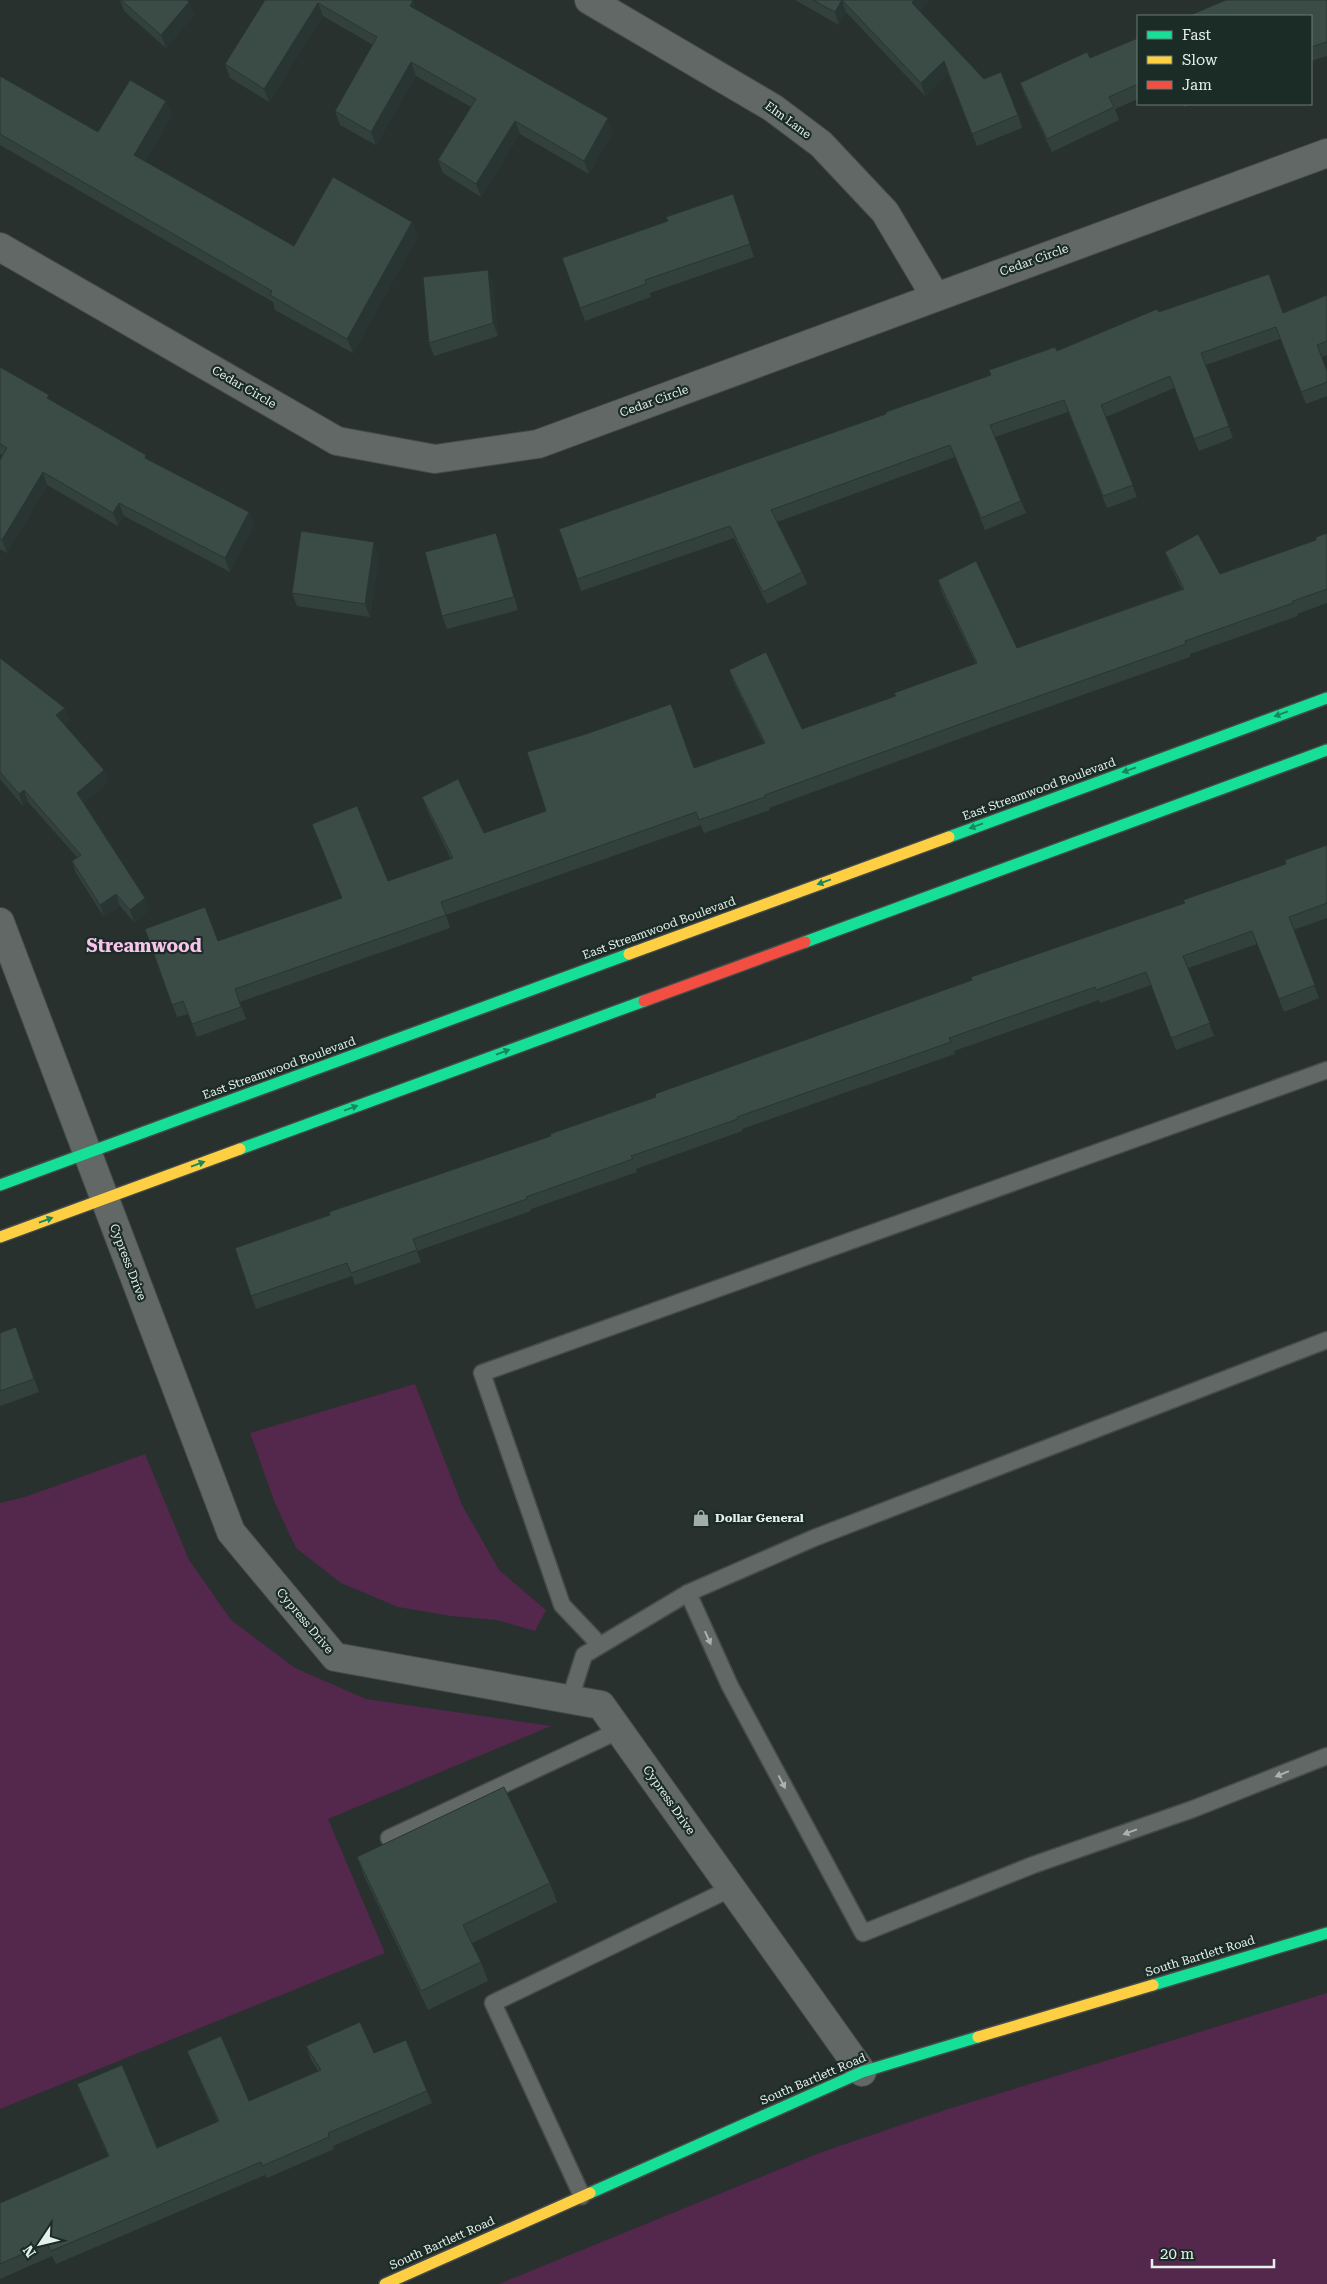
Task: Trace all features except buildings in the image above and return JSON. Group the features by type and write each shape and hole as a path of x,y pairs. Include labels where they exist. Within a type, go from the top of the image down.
{"street":[{"name":"Elm Lane","path":"589,0 773,108 821,144 885,212 935,296"},
{"name":"Cedar Circle","path":"0,247 337,441 435,459 538,444 1327,153"},
{"name":"East Streamwood Boulevard","path":"0,1185 1327,698"},
{"path":"0,1237 1327,750"},
{"name":"Cypress Drive","path":"0,922 231,1532 335,1657 602,1705 862,2072"},
{"name":"South Bartlett Road","path":"385,2284 862,2072 1327,1933"}],"lane":[{"path":"598,1644 562,1605 482,1372 1327,1070"},
{"path":"570,1699 584,1655 598,1644 688,1593 814,1538 1327,1340"},
{"path":"688,1593 730,1686 864,1934 1033,1865 1193,1809 1327,1756"},
{"path":"389,1838 620,1730"},
{"path":"582,2196 493,2003 732,1888"}],"shaded area":[{"path":"415,1384 462,1505 499,1570 546,1610 535,1631 497,1620 451,1616 398,1607 341,1583 296,1548 275,1503 250,1433"},
{"path":"145,1454 189,1560 231,1620 295,1668 366,1699 551,1726 328,1819 385,1953 0,2109 0,1503 25,1497"},
{"path":"1327,1993 1327,2284 499,2284 822,2152 945,2110"}],"traffic: fast":[{"path":"949,837 1327,698"},
{"path":"805,942 1327,750"},
{"path":"0,1185 629,954"},
{"path":"240,1149 644,1001"},
{"path":"1153,1985 1327,1933"},
{"path":"590,2193 862,2072 978,2037"}],"traffic: slow":[{"path":"629,954 949,837"},
{"path":"0,1237 240,1149"},
{"path":"978,2037 1153,1985"},
{"path":"385,2284 590,2193"}],"traffic: jam":[{"path":"644,1001 805,942"}],"place":[{"name":"Dollar General","path":"701,1518"}],"district":[{"name":"Streamwood","path":"144,945"}]}
